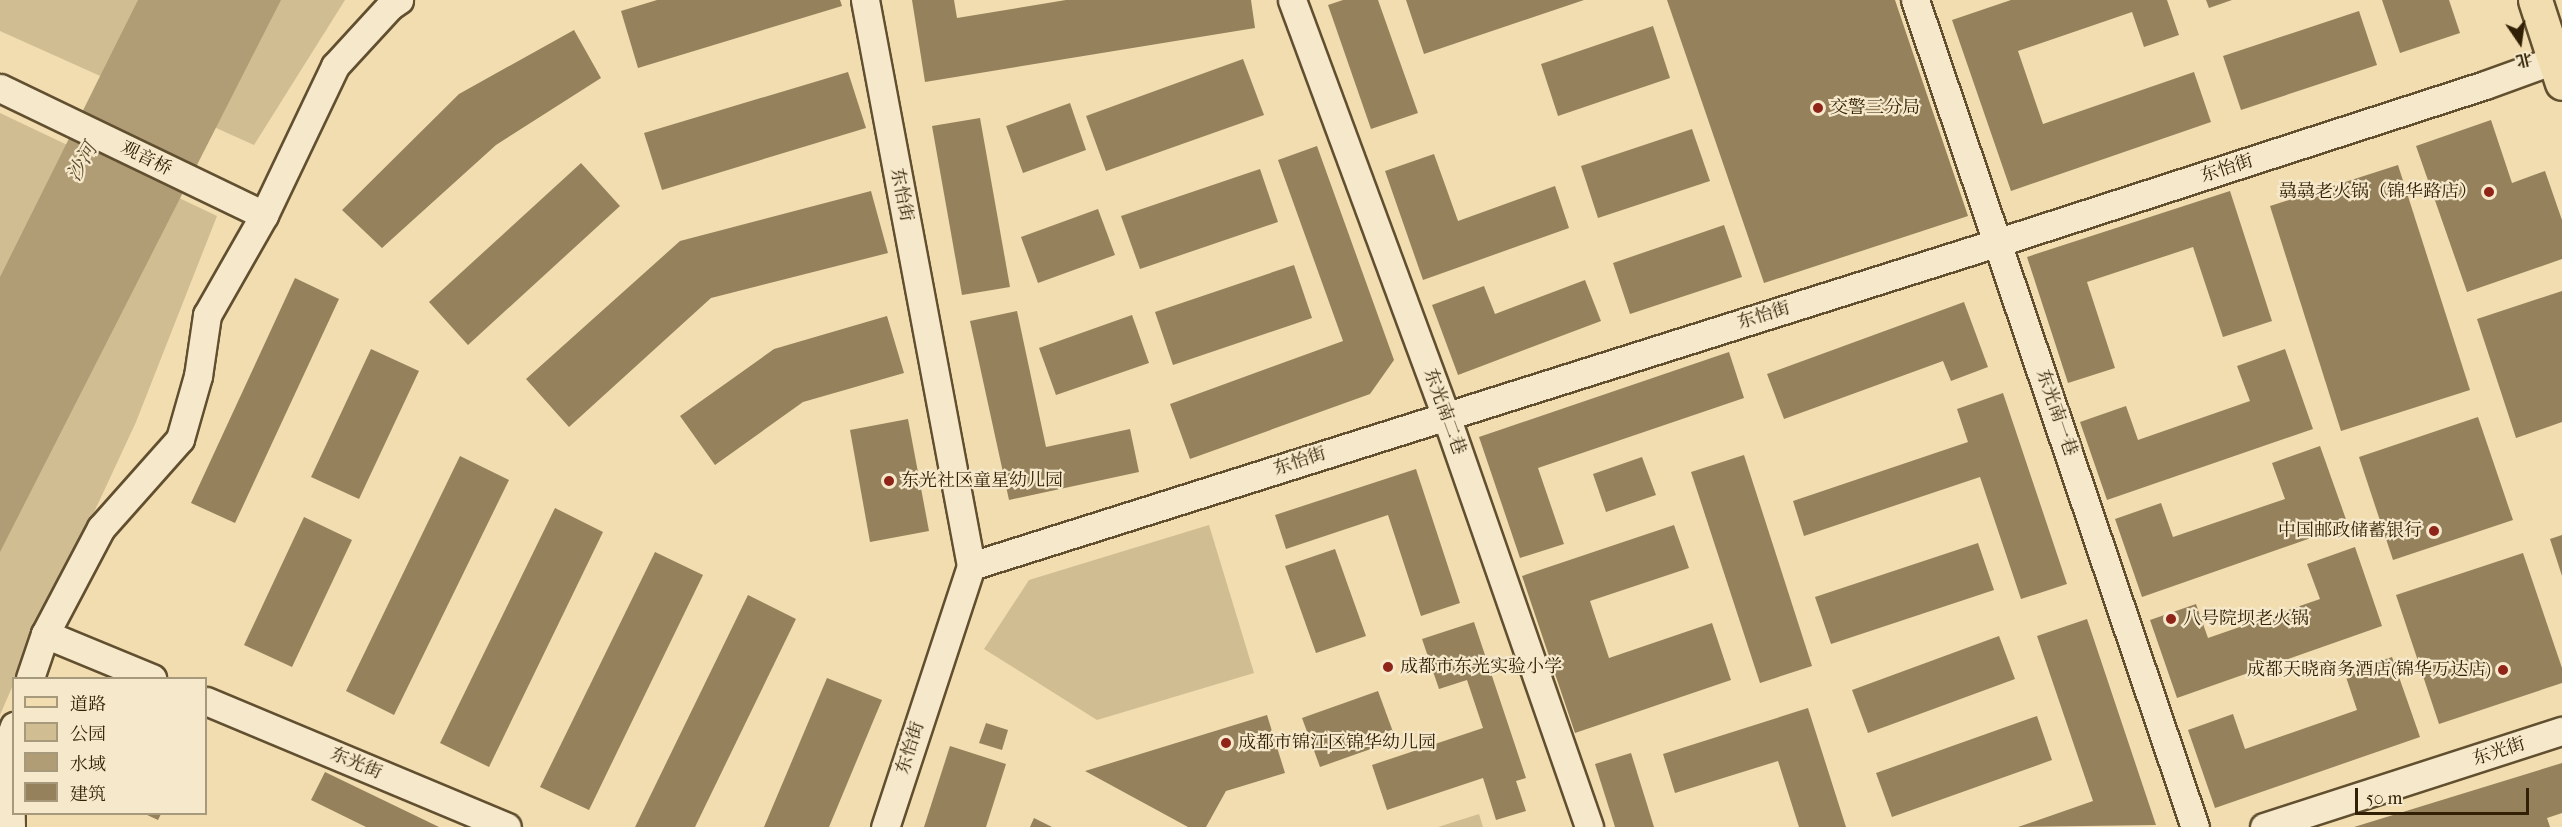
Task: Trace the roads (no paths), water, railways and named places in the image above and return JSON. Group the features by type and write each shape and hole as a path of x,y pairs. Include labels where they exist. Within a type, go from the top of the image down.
{"main road":[{"path":"2535,0 2558,72"}],"street":[{"path":"30,677 45,634 100,528 180,439 198,376 207,315 264,215 335,66 390,6 399,0"},
{"name":"东怡街","path":"865,0 971,566 885,827"},
{"name":"东光南二巷","path":"1292,0 1446,416 1589,827"},
{"name":"东光南一巷","path":"1915,0 1999,242 2195,827"},
{"name":"东怡街","path":"971,566 1999,242 2485,85 2558,72"},
{"name":"观音桥","path":"0,88 228,200 264,215"},
{"path":"45,634 150,677"},
{"name":"东光街","path":"207,701 507,827"},
{"name":"东光街","path":"2264,827 2562,731"},
{"path":"11,827 9,740 12,732"}],"water":[{"name":"沙河","path":"138,0 281,0 0,552 0,277"}],"place":[{"name":"交警三分局","path":"1818,108"},
{"name":"骉骉老火锅（锦华路店）","path":"2489,192"},
{"name":"东光社区童星幼儿园","path":"889,481"},
{"name":"中国邮政储蓄银行","path":"2434,531"},
{"name":"八号院坝老火锅","path":"2171,619"},
{"name":"成都市东光实验小学","path":"1388,667"},
{"name":"成都天晓商务酒店(锦华万达店)","path":"2503,670"},
{"name":"成都市锦江区锦华幼儿园","path":"1226,743"}]}
